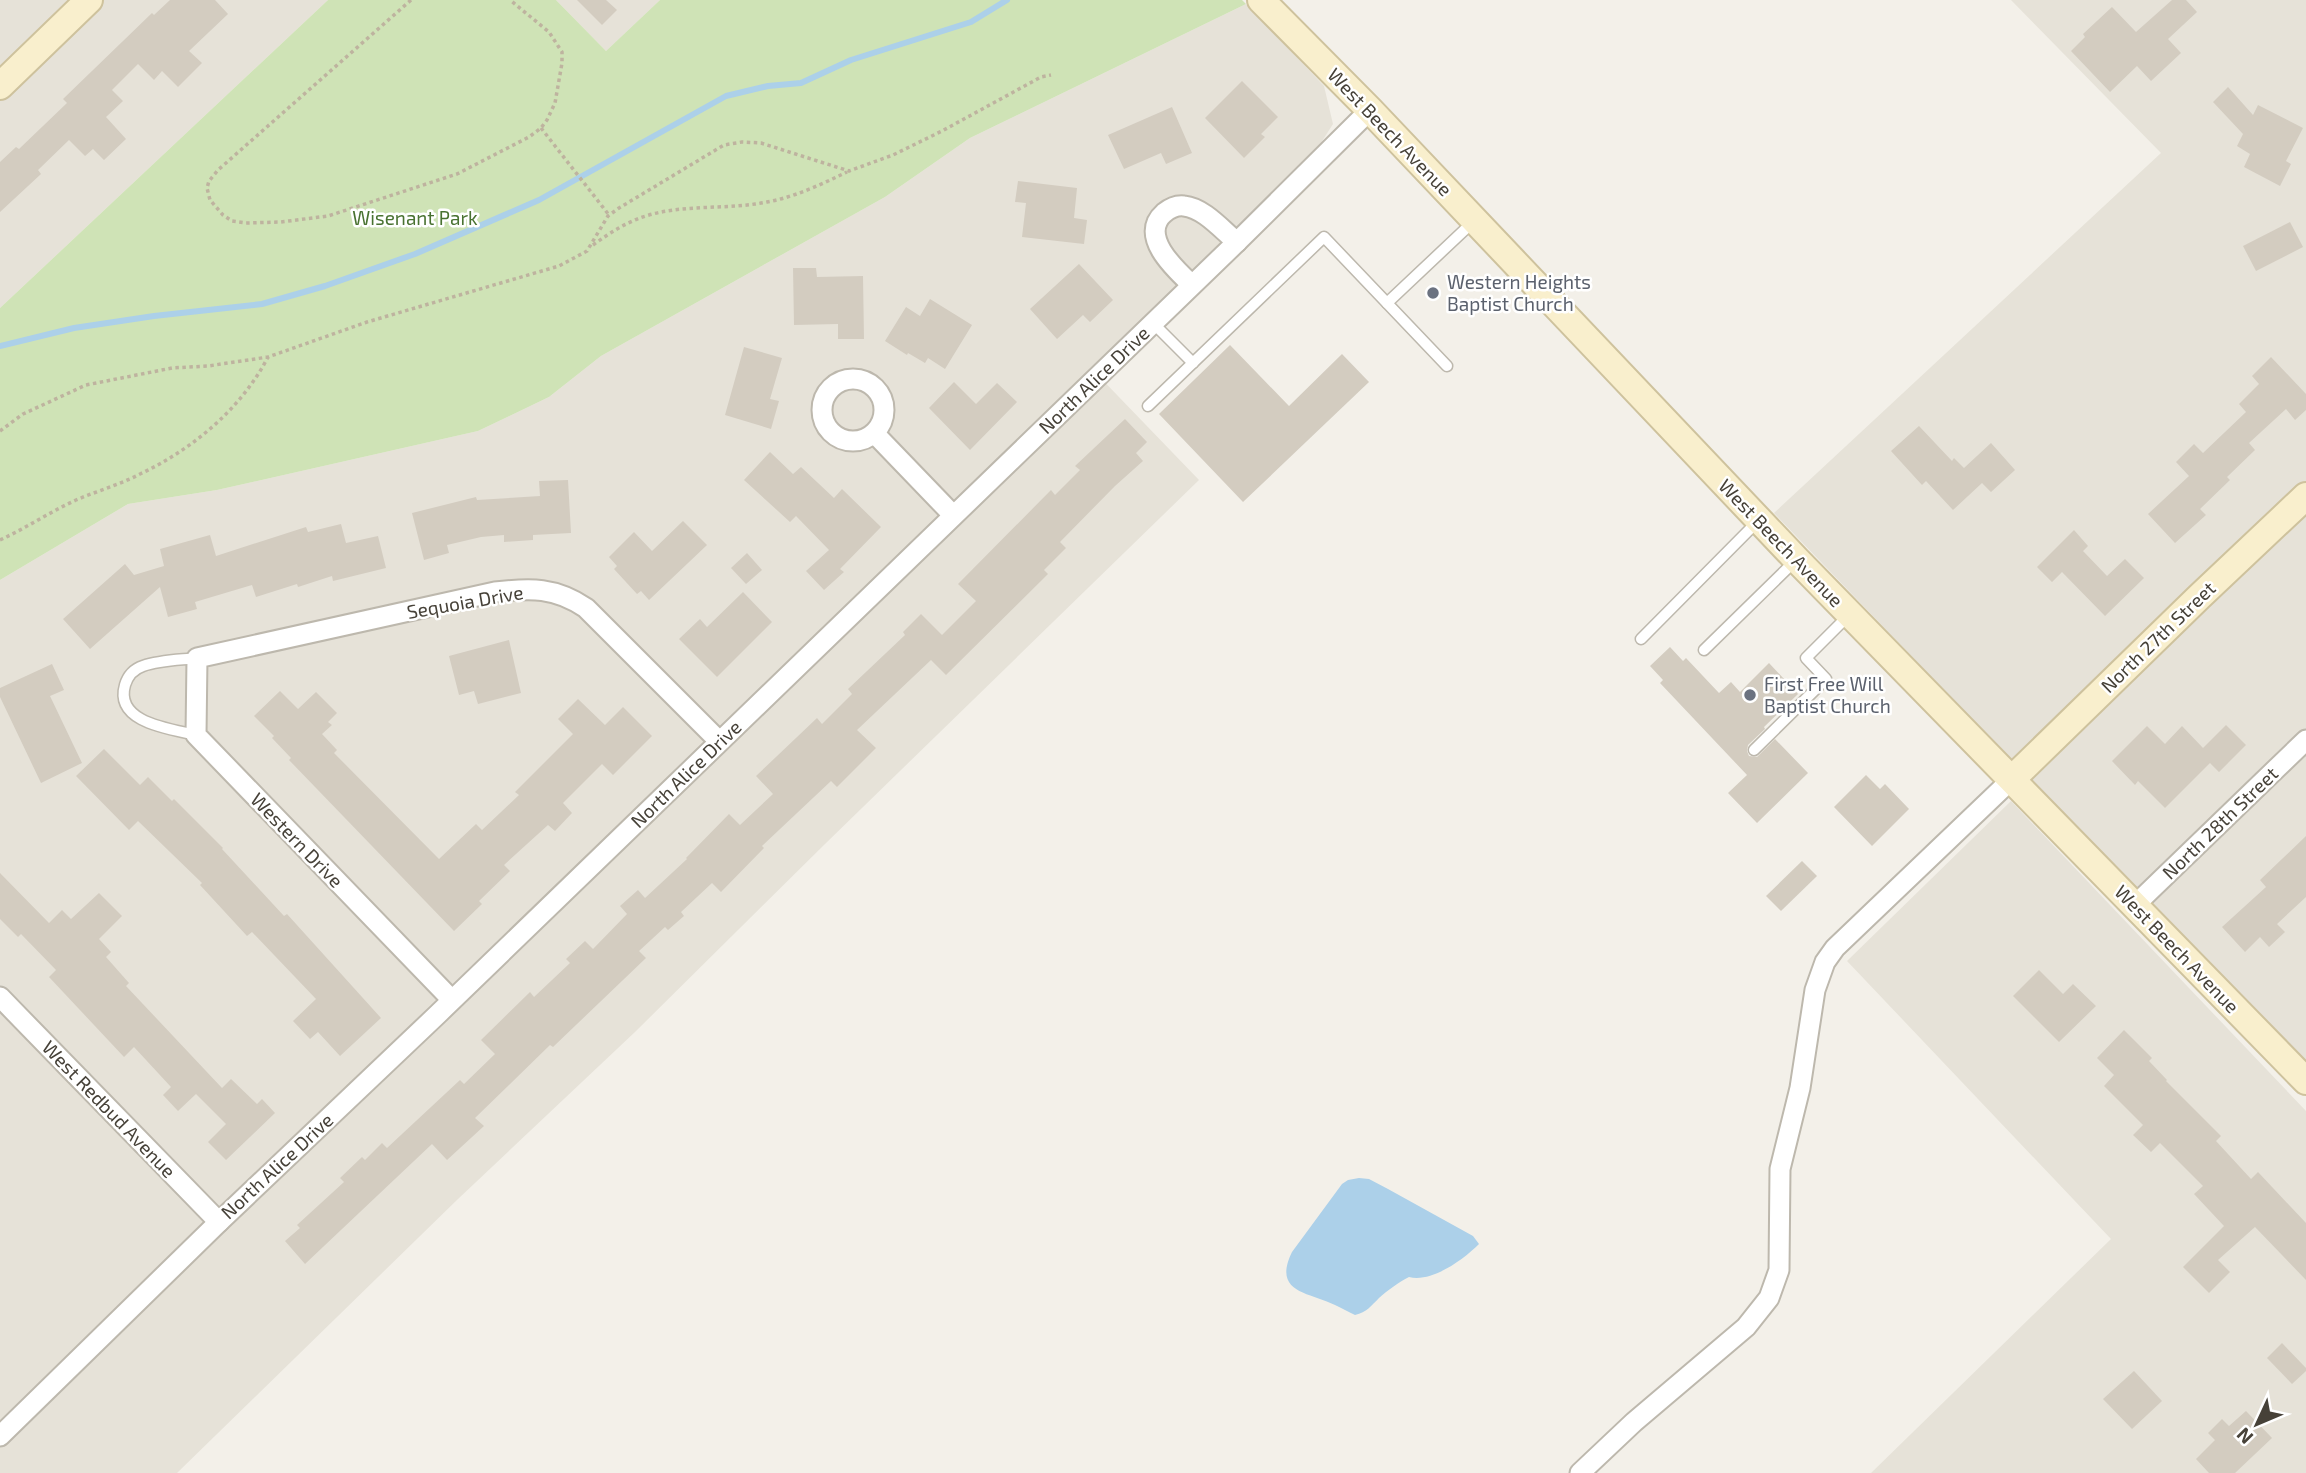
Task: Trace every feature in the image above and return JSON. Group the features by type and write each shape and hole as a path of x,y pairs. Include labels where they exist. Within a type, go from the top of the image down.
{"main road":[{"path":"0,86 89,0"},
{"name":"West Beech Avenue","path":"1261,0 1370,110 1759,520 2306,1081"},
{"name":"North 27th Street","path":"2012,779 2306,496"}],"street":[{"name":"North Alice Drive","path":"1,1432 1237,242 1370,110"},
{"path":"1192,285 1174,268 1156,239 1155,226 1161,215 1173,207 1183,205 1192,208 1237,242"},
{"path":"875,434 953,515"},
{"name":"Sequoia Drive","path":"197,658 495,593 522,589 549,590 569,596 586,608 719,741"},
{"path":"196,735 197,658"},
{"name":"Western Drive","path":"196,735 452,1000"},
{"name":"North 28th Street","path":"2134,906 2306,740"},
{"path":"1580,1473 1634,1422 1746,1327 1769,1298 1779,1270 1780,1169 1800,1088 1815,990 1825,962 1835,948 2012,779"},
{"name":"West Redbud Avenue","path":"0,997 219,1222"}],"lane":[{"path":"1387,303 1474,220"},
{"path":"1148,406 1324,237 1447,366"},
{"path":"1153,323 1193,363"},
{"path":"1641,639 1759,520"},
{"path":"1704,650 1797,559"},
{"path":"1754,750 1826,679 1806,658 1850,614"},
{"path":"196,735 140,719 131,712 125,701 124,689 127,679 134,671 144,666 197,658"}],"path":[{"path":"411,0 218,170 209,181 208,188 214,208 232,220 246,223 328,216 457,174 541,128 555,103 560,83 562,52 549,32 510,0"},
{"path":"0,431 23,414 86,384 172,368 208,366 268,357 367,322 559,266 576,258 615,229 651,214 769,202 816,187 892,155 1041,77 1051,75"},
{"path":"541,128 609,215"},
{"path":"590,247 609,215 724,145 761,143 849,171"},
{"path":"0,540 78,499 143,473 196,441 231,407 268,357"}],"shaded area":[{"path":"0,0 328,0 0,308"},
{"path":"556,0 660,0 606,51"},
{"path":"2011,0 2306,0 2306,1061 2096,848 1774,513 2161,153"},
{"path":"1246,4 1324,86 1333,124 1317,149 1091,368 1199,480 635,1032 458,1199 177,1473 0,1473 0,580 128,504 217,490 478,431 549,397 601,356 885,197 970,138"},
{"path":"2011,801 2306,1111 2306,1473 1871,1473 2111,1239 1847,961"}],"green space":[{"name":"Wisenant Park","path":"328,0 556,0 606,51 660,0 1242,0 1246,4 970,138 885,197 601,356 549,397 478,431 217,490 128,504 0,580 0,308"}],"water":[{"path":"1359,1178 1369,1179 1388,1189 1473,1236 1479,1244 1456,1263 1437,1273 1405,1279 1366,1310 1355,1315 1296,1289 1287,1276 1287,1266 1292,1252 1342,1184"}],"building":[{"path":"170,0 215,0 228,14 189,51 202,63 178,87 162,71 154,80 138,64 112,90 123,101 106,117 126,139 104,160 93,149 85,156 69,140 38,170 41,174 0,212 0,162 16,147 19,149 67,103 63,99 152,13 154,15"},
{"path":"577,0 606,0 617,10 602,25"},
{"path":"2172,0 2186,0 2197,12 2168,39 2181,53 2151,81 2137,66 2110,92 2071,51 2085,37 2083,34 2112,7 2136,32"},
{"path":"1242,81 1278,117 1261,134 1265,137 1244,158 1205,118"},
{"path":"2228,87 2253,115 2258,105 2303,128 2286,161 2291,164 2280,186 2244,167 2250,154 2237,146 2243,134 2213,102"},
{"path":"1172,107 1192,153 1166,164 1161,153 1124,169 1108,135"},
{"path":"1018,181 1077,188 1074,218 1087,220 1084,244 1022,237 1026,203 1015,202"},
{"path":"2290,222 2303,247 2256,271 2243,246"},
{"path":"1079,264 1113,300 1090,322 1083,315 1057,339 1030,309"},
{"path":"793,268 816,268 817,277 863,276 864,339 838,339 838,324 794,325"},
{"path":"930,299 972,325 945,369 928,358 925,363 908,353 907,355 885,341 906,307 920,316"},
{"path":"1230,345 1289,406 1342,354 1369,382 1243,502 1159,414"},
{"path":"744,347 782,358 770,399 779,401 771,429 725,415"},
{"path":"2271,357 2306,394 2306,410 2295,420 2286,409 2249,443 2255,450 2227,477 2230,480 2200,509 2206,515 2175,543 2148,514 2189,476 2176,462 2194,444 2203,453 2246,412 2239,404 2259,384 2252,376"},
{"path":"954,382 976,404 997,383 1017,402 970,450 929,408"},
{"path":"1125,419 1147,442 1136,453 1143,461 1060,542 1066,548 1044,570 1048,574 946,675 931,660 857,730 876,748 837,787 831,781 762,846 764,848 721,892 712,883 681,912 684,916 668,930 665,927 639,951 646,958 475,1118 484,1126 447,1160 432,1144 305,1264 285,1241 300,1228 297,1225 344,1182 340,1178 362,1157 365,1160 382,1143 387,1148 460,1080 464,1084 495,1054 481,1040 530,992 534,997 570,963 566,959 585,941 593,949 627,914 620,906 638,890 645,898 687,859 729,814 740,825 773,794 756,776 817,718 822,724 852,694 848,689 905,635 903,632 921,614 942,635 976,601 958,584 1051,490 1055,495 1080,470 1075,466"},
{"path":"1919,426 1952,461 1954,458 1964,468 1991,443 2015,470 1991,492 1982,483 1953,510 1926,481 1922,485 1891,451"},
{"path":"770,452 793,474 801,467 834,498 842,489 881,527 840,569 844,572 824,590 806,571 829,550 796,516 790,522 744,480"},
{"path":"568,480 571,533 533,535 533,540 504,542 504,535 481,537 447,545 449,553 424,560 412,513 476,497 477,500 540,496 539,481"},
{"path":"683,521 707,545 649,600 641,591 637,594 614,569 617,566 609,557 634,532 652,551"},
{"path":"341,524 346,543 378,536 386,568 333,581 332,576 256,597 252,585 195,602 197,609 168,617 160,587 90,649 63,619 125,564 134,575 164,566 160,549 210,535 216,556 306,527 308,532"},
{"path":"2074,530 2088,546 2083,551 2107,576 2125,559 2144,578 2105,616 2062,572 2052,582 2037,567"},
{"path":"747,553 762,570 746,584 731,568"},
{"path":"743,592 772,622 717,677 679,639 700,619 707,627"},
{"path":"509,640 521,693 478,704 474,691 459,695 449,656"},
{"path":"1670,647 1683,661 1686,658 1719,693 1731,682 1740,692 1769,663 1798,694 1764,727 1748,745 1747,751 1749,756 1757,757 1775,739 1808,773 1757,823 1728,793 1747,775 1660,683 1663,680 1650,666"},
{"path":"52,664 64,690 50,696 82,763 41,783 0,697 0,688"},
{"path":"280,691 298,709 316,692 337,713 328,722 332,725 322,734 337,750 334,753 439,859 476,824 482,830 519,795 515,792 573,734 558,719 578,699 605,725 623,707 652,736 613,775 602,764 563,803 572,813 555,831 548,825 504,865 510,871 479,901 482,904 454,931 289,760 291,758 272,738 274,736 254,716"},
{"path":"2226,725 2246,745 2219,772 2210,763 2165,808 2138,781 2135,785 2112,761 2147,726 2165,744 2182,726 2203,748"},
{"path":"104,749 140,785 148,777 172,801 174,799 223,848 284,916 287,914 381,1018 340,1056 318,1032 310,1039 293,1021 316,999 252,932 247,936 200,885 202,883 138,821 129,830 76,776"},
{"path":"1866,775 1880,789 1885,784 1909,809 1872,846 1834,807"},
{"path":"2306,836 2306,897 2277,924 2285,932 2269,947 2260,937 2245,952 2222,927 2266,887 2260,880"},
{"path":"1802,861 1817,876 1781,911 1766,896"},
{"path":"0,873 49,923 62,910 71,919 99,893 122,916 99,939 111,952 106,957 129,983 126,986 222,1088 231,1079 257,1104 262,1099 275,1113 226,1160 208,1142 226,1124 196,1094 178,1111 163,1095 171,1087 134,1047 124,1057 49,977 56,970 21,934 18,937 0,919"},
{"path":"2039,970 2063,994 2073,984 2096,1006 2059,1042 2013,996"},
{"path":"2124,1030 2152,1058 2149,1061 2166,1081 2221,1136 2216,1141 2251,1179 2258,1172 2306,1223 2306,1280 2255,1227 2218,1260 2230,1272 2209,1293 2183,1267 2224,1226 2194,1194 2203,1186 2160,1143 2151,1152 2133,1135 2143,1125 2104,1086 2114,1075 2097,1058"},
{"path":"2282,1343 2306,1368 2292,1384 2267,1358"},
{"path":"2134,1371 2162,1401 2132,1429 2103,1399"},
{"path":"2246,1411 2272,1438 2235,1473 2209,1473 2196,1459 2215,1440 2208,1433 2222,1419 2229,1426"}],"waterway":[{"path":"0,346 74,328 262,304 325,286 415,254 539,200 726,96 768,86 801,83 851,60 971,22 1007,0"}],"place":[{"name":"Western Heights Baptist Church","path":"1433,293"},
{"name":"First Free Will Baptist Church","path":"1750,695"}]}
